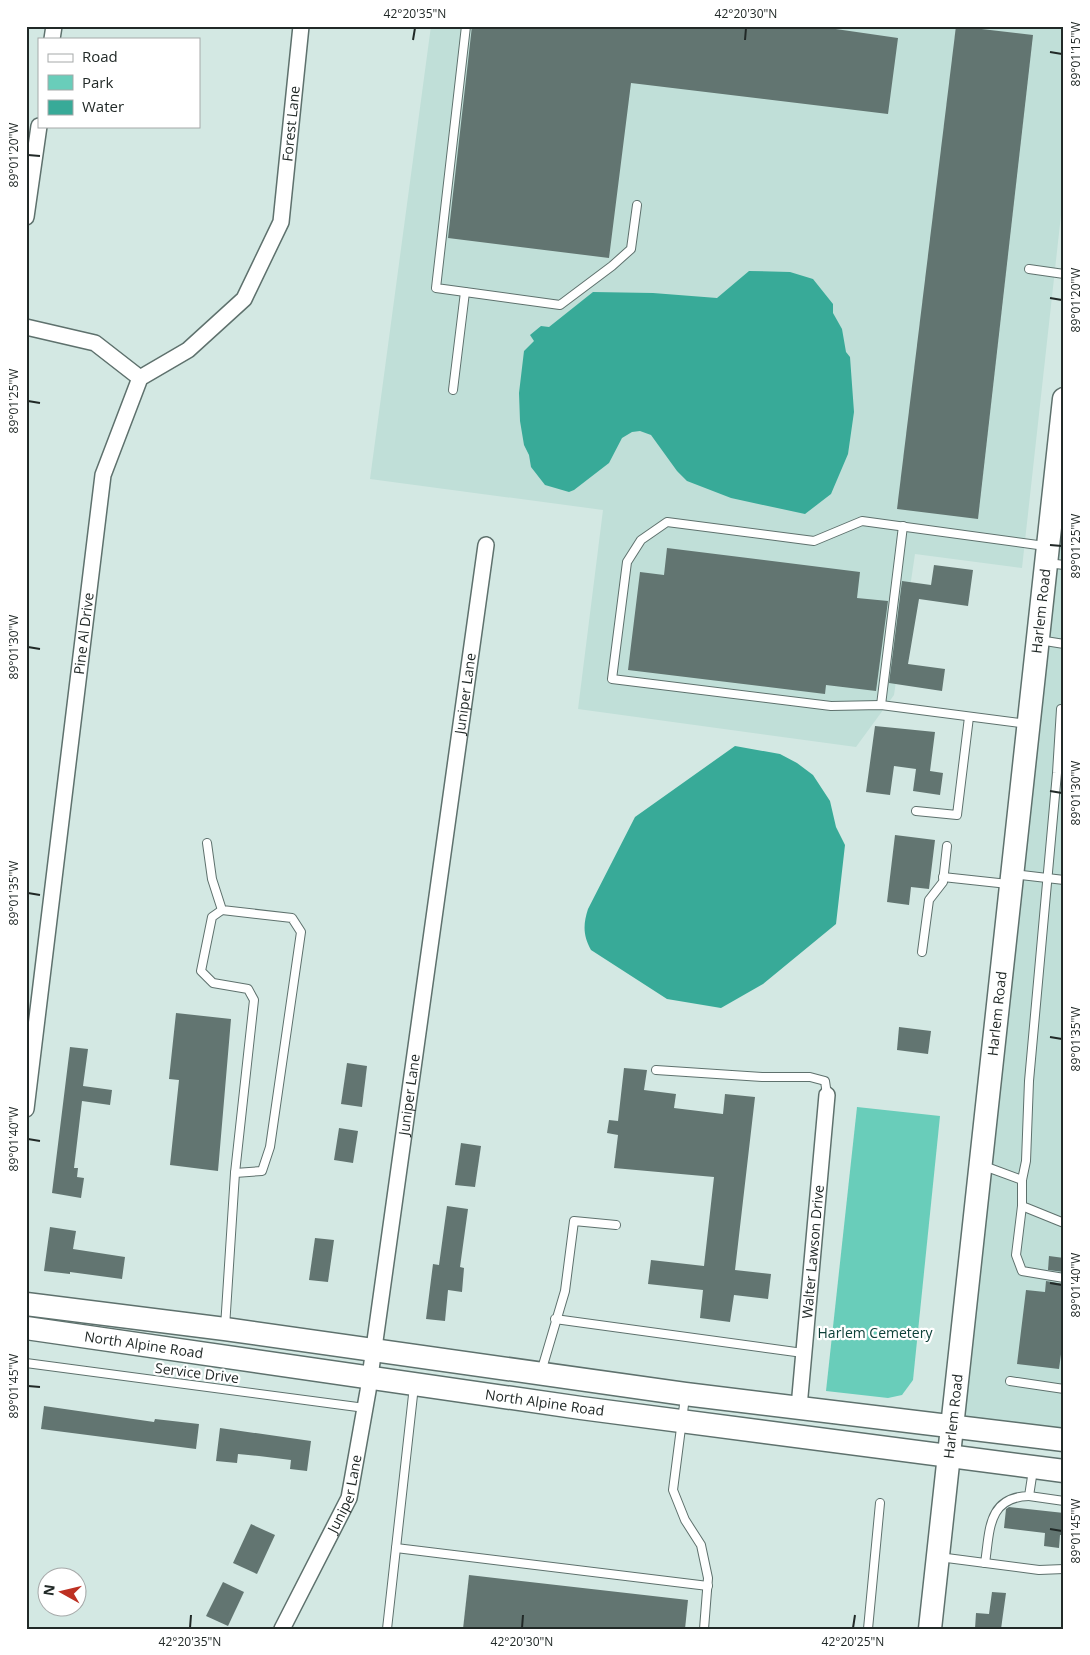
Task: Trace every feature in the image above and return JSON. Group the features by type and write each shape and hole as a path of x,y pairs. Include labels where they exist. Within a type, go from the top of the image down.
{"main road":[{"name":"Harlem Road","path":"930,1629 947,1457 1037,639 1052,558 1064,399"},
{"name":"North Alpine Road","path":"26,1304 225,1329 685,1394 1064,1440"},
{"name":"North Alpine Road","path":"26,1328 682,1422 1064,1471"}],"street":[{"name":"Forest Lane","path":"140,378 188,350 244,299 280,222 301,26"},
{"path":"26,217 39,128"},
{"path":"26,327 95,342 140,378"},
{"name":"Pine Al Drive","path":"26,1109 103,475 140,378"},
{"name":"Juniper Lane","path":"282,1629 349,1498 370,1377 372,1351 486,545"},
{"name":"Walter Lawson Drive","path":"799,1407 827,1094"}],"lane":[{"path":"466,26 436,288 560,305 612,266 631,249 637,205"},
{"path":"1029,269 1064,274"},
{"path":"453,390 465,292"},
{"path":"1028,724 881,705 831,706 612,679 627,562 641,540 666,522 814,541 862,521 903,526 1052,558"},
{"path":"881,705 903,526"},
{"path":"1037,639 1064,644"},
{"path":"1064,709 1061,709 1048,878 1029,1081 1026,1161 1022,1180 1022,1206 1016,1255 1022,1271 1064,1278"},
{"path":"916,811 957,815 969,717"},
{"path":"207,844 212,879 222,910"},
{"path":"922,952 929,900 943,882 947,846"},
{"path":"943,877 1048,878 1064,880"},
{"path":"225,1329 235,1173 254,1000 248,989 213,982 201,971 212,916 222,910 292,918 301,932 270,1147 262,1171 235,1173"},
{"path":"656,1070 762,1078 810,1077 825,1081 827,1094"},
{"path":"980,1164 1022,1180"},
{"path":"1022,1206 1064,1222"},
{"path":"541,1374 565,1291 574,1221 616,1225"},
{"path":"556,1319 803,1353"},
{"name":"Service Drive","path":"26,1363 365,1408"},
{"path":"1010,1382 1064,1389"},
{"path":"387,1629 414,1384"},
{"path":"685,1394 673,1490 685,1520 701,1545 708,1578 704,1629"},
{"path":"1029,1496 1034,1468"},
{"path":"985,1563 991,1519 1000,1506 1016,1496 1064,1501"},
{"path":"868,1629 880,1503"},
{"path":"396,1548 708,1586"},
{"path":"937,1557 1039,1570 1064,1569"}],"shaded area":[{"path":"431,26 1064,26 1064,188 1022,568 915,554 894,695 856,747 578,709 603,510 370,479"},
{"path":"1064,507 1064,1431 959,1416 992,1159"}],"green space":[{"name":"Harlem Cemetery","path":"857,1107 940,1116 913,1380 902,1395 888,1398 826,1391"}],"water":[{"path":"749,271 790,272 813,279 833,304 833,313 842,329 846,352 850,357 854,412 848,454 831,494 805,514 731,498 687,481 677,471 651,435 640,431 632,432 622,438 609,463 574,490 569,492 545,485 531,467 529,455 524,445 520,421 519,393 524,351 534,341 530,335 541,326 549,327 593,292 653,293 717,298"},
{"path":"735,746 780,754 797,763 813,775 830,801 836,827 845,845 836,924 763,984 721,1008 667,999 591,950 585,935 585,920 588,909 635,817"}],"building":[{"path":"472,26 815,26 898,38 888,114 631,83 609,258 448,238"},
{"path":"956,26 1033,35 978,519 897,509"},
{"path":"667,548 860,572 857,598 888,601 876,691 826,685 825,694 628,670 640,572 664,575"},
{"path":"934,565 973,570 968,606 919,599 908,664 945,669 942,691 889,683 902,581 931,585"},
{"path":"875,726 935,732 930,771 943,773 940,795 913,791 916,769 894,766 890,795 866,792"},
{"path":"895,835 935,840 929,889 911,887 909,905 887,902"},
{"path":"176,1013 231,1019 218,1171 170,1165 179,1080 169,1079"},
{"path":"899,1027 931,1031 928,1054 897,1050"},
{"path":"70,1047 88,1049 83,1086 112,1090 110,1105 82,1101 74,1168 78,1168 77,1177 84,1178 81,1198 52,1193"},
{"path":"347,1063 367,1066 362,1107 341,1104"},
{"path":"624,1068 647,1070 644,1090 676,1094 674,1108 723,1114 725,1094 755,1097 735,1270 771,1274 768,1299 734,1295 730,1322 700,1318 703,1290 648,1284 651,1260 704,1266 714,1177 614,1168 618,1135 607,1133 609,1120 618,1121"},
{"path":"339,1128 358,1131 353,1163 334,1160"},
{"path":"461,1143 481,1146 475,1187 455,1185"},
{"path":"447,1206 468,1209 460,1267 464,1268 462,1292 448,1290 445,1321 426,1319 433,1264 439,1265"},
{"path":"50,1227 76,1231 73,1249 125,1257 122,1279 70,1272 70,1274 44,1271"},
{"path":"315,1238 334,1240 328,1282 309,1280"},
{"path":"1049,1256 1064,1258 1064,1272 1048,1270"},
{"path":"1046,1281 1064,1284 1064,1332 1059,1369 1017,1364 1026,1290 1045,1292"},
{"path":"44,1406 154,1422 155,1419 199,1424 196,1449 41,1429"},
{"path":"220,1428 311,1441 307,1471 290,1469 291,1460 259,1456 238,1454 237,1463 216,1461"},
{"path":"1009,1507 1064,1513 1064,1535 1060,1535 1059,1548 1044,1546 1045,1533 1004,1528 1006,1509"},
{"path":"251,1524 275,1535 257,1574 233,1563"},
{"path":"469,1575 688,1600 685,1629 463,1629"},
{"path":"223,1582 244,1592 228,1626 206,1616"},
{"path":"992,1592 1006,1593 1001,1629 975,1629 976,1613 989,1614"}]}
